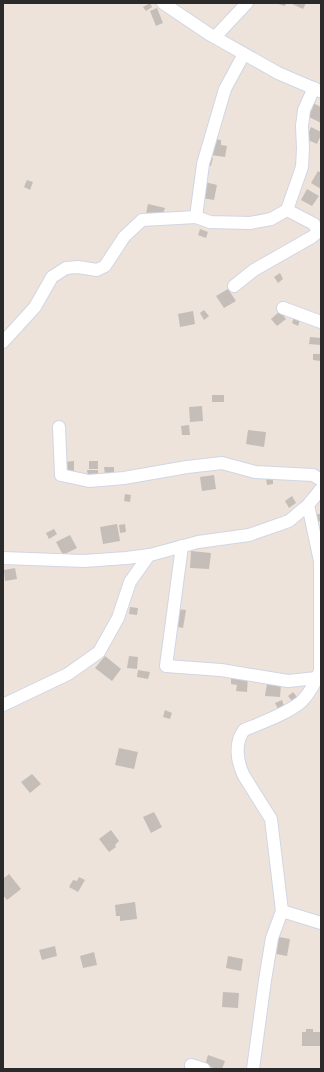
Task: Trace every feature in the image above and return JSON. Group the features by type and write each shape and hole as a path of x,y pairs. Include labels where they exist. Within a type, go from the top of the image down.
{"street":[{"path":"3,342 35,307 52,277 66,268 78,266 97,270 105,266 124,237 142,220 196,218 210,222 250,223 271,219 286,210 302,168 302,126 304,110 317,90 278,73 244,54 163,3"},
{"path":"215,37 247,3"},
{"path":"196,218 203,164 224,89 244,54"},
{"path":"234,286 254,270 312,237 318,232 314,224 286,210"},
{"path":"283,308 321,322"},
{"path":"58,427 61,475 89,482 222,463 255,472 313,475 321,480"},
{"path":"3,558 84,561 126,558 149,555 198,542 248,535 289,521 308,505 321,489"},
{"path":"253,1069 272,938 282,911 271,819 240,769 237,746 239,736 244,730 291,709 302,701 314,685 320,671 320,561 308,505"},
{"path":"182,546 166,666 221,670 288,681 317,678"},
{"path":"3,705 68,674 99,652 118,618 130,582 149,555"},
{"path":"282,911 321,923"},
{"path":"191,1065 204,1069"}],"building":[{"path":"150,3 152,7 146,11 143,7"},
{"path":"275,3 286,3 285,6"},
{"path":"290,3 306,3 303,9"},
{"path":"157,8 163,23 156,26 150,11"},
{"path":"313,103 321,107 321,123 307,116"},
{"path":"311,127 321,132 317,144 306,139"},
{"path":"213,139 221,140 221,145 227,146 225,157 211,155"},
{"path":"208,157 213,158 211,166 206,164"},
{"path":"318,171 321,173 321,189 311,183"},
{"path":"27,180 33,182 30,190 24,187"},
{"path":"205,182 217,185 214,200 202,198"},
{"path":"307,189 319,196 312,206 301,200"},
{"path":"148,204 165,208 162,218 146,214"},
{"path":"200,229 208,232 206,238 198,235"},
{"path":"280,273 283,279 278,283 274,277"},
{"path":"228,289 236,301 224,308 216,296"},
{"path":"204,310 209,316 204,320 200,313"},
{"path":"193,311 195,324 180,327 178,314"},
{"path":"280,311 286,319 277,326 271,319"},
{"path":"294,317 300,320 298,326 292,323"},
{"path":"310,337 321,338 321,345 309,344"},
{"path":"313,354 321,354 321,361 313,360"},
{"path":"212,395 224,395 224,402 212,402"},
{"path":"202,406 203,421 190,422 189,407"},
{"path":"189,425 190,435 182,435 181,426"},
{"path":"248,430 266,432 264,447 246,444"},
{"path":"74,461 74,471 65,472 64,462"},
{"path":"89,461 98,461 98,469 89,469"},
{"path":"104,467 114,467 114,473 105,474"},
{"path":"87,470 98,470 98,476 88,476"},
{"path":"214,475 216,489 202,491 200,477"},
{"path":"273,477 273,484 267,485 266,478"},
{"path":"125,494 131,495 130,502 124,501"},
{"path":"292,496 296,503 289,508 285,501"},
{"path":"320,514 321,521 314,523 313,515"},
{"path":"117,524 120,541 103,544 100,527"},
{"path":"125,524 126,532 120,533 119,525"},
{"path":"54,529 57,534 49,539 46,533"},
{"path":"70,535 77,548 63,555 56,542"},
{"path":"191,551 211,553 209,569 190,568"},
{"path":"15,568 17,579 5,581 4,570"},
{"path":"130,607 138,608 137,615 129,614"},
{"path":"176,609 186,610 183,628 173,626"},
{"path":"105,656 121,669 112,681 95,668"},
{"path":"129,656 138,657 137,669 127,668"},
{"path":"138,670 150,672 148,679 137,677"},
{"path":"231,675 248,676 247,692 236,691 237,685 231,684"},
{"path":"267,683 281,684 280,697 265,696"},
{"path":"293,692 297,697 292,701 288,696"},
{"path":"282,700 284,706 278,709 275,703"},
{"path":"165,710 172,713 170,719 163,717"},
{"path":"119,748 138,752 134,769 115,765"},
{"path":"32,774 41,784 30,793 21,782"},
{"path":"154,812 162,827 151,833 143,817"},
{"path":"111,830 119,841 115,845 116,847 109,852 99,839"},
{"path":"9,874 21,889 7,900 3,895 3,879"},
{"path":"79,877 85,880 78,892 69,887 73,880 77,881"},
{"path":"135,902 137,919 120,921 120,916 116,916 115,905"},
{"path":"279,937 290,939 287,956 276,954"},
{"path":"55,946 57,956 42,960 39,950"},
{"path":"94,952 97,965 83,968 80,956"},
{"path":"228,956 243,959 241,971 226,968"},
{"path":"223,992 239,993 238,1008 222,1007"},
{"path":"306,1029 313,1029 313,1032 320,1032 320,1046 302,1046 302,1032 306,1032"},
{"path":"208,1055 225,1061 222,1069 216,1069 205,1065"}]}
